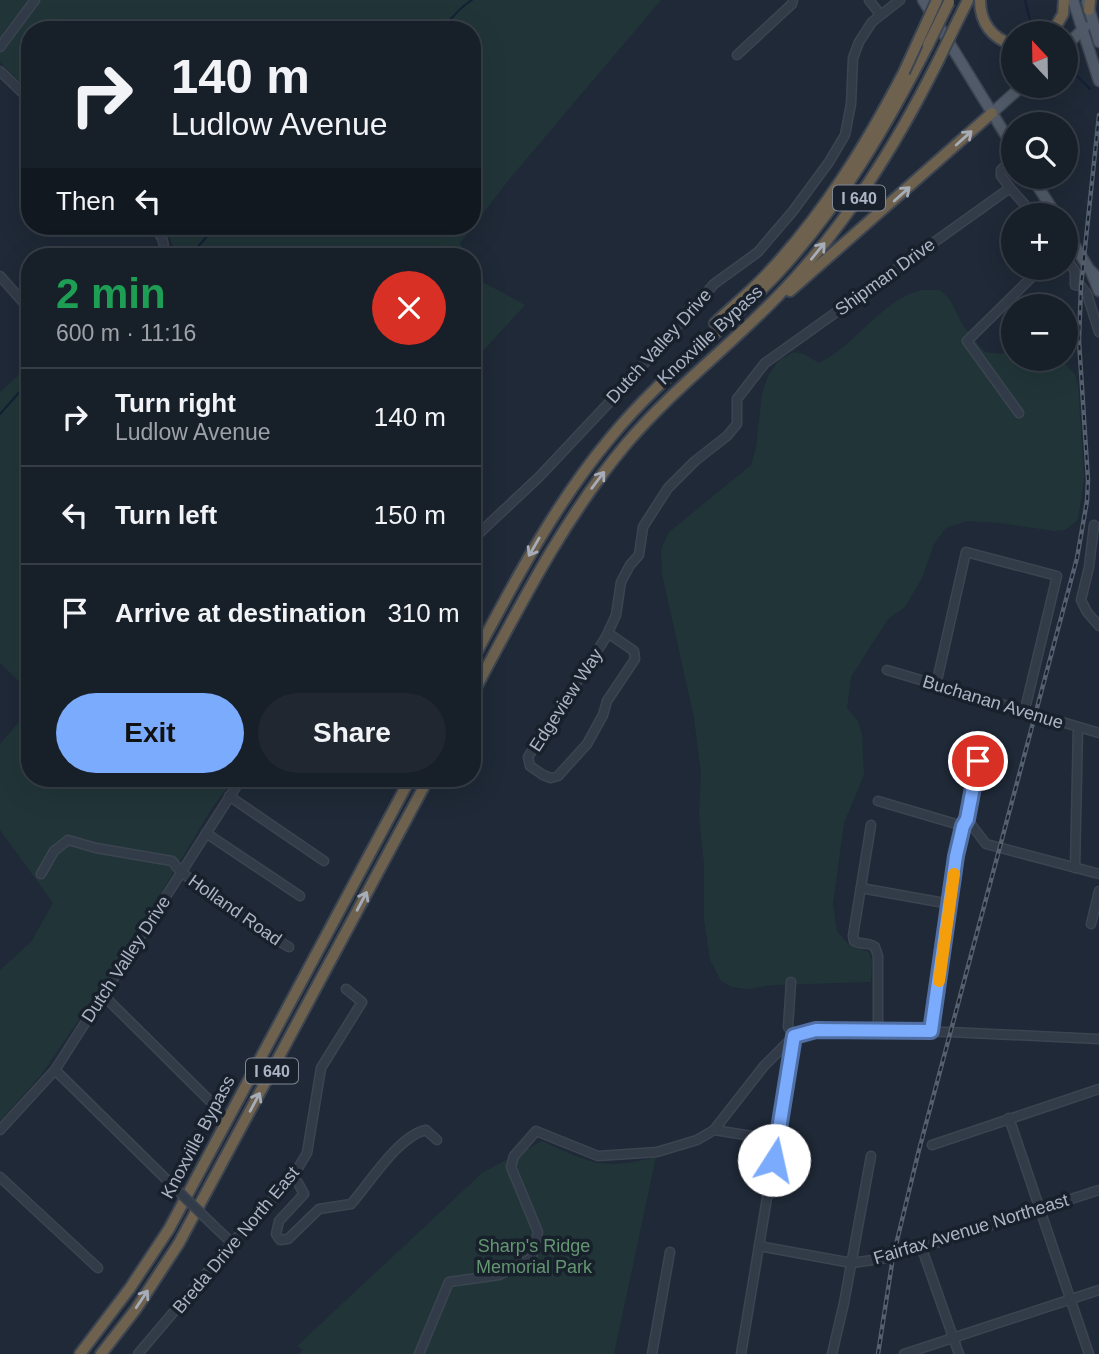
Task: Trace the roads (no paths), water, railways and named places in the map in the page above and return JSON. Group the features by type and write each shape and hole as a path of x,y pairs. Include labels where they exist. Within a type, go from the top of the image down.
{"highway":[{"name":"Knoxville Bypass","path":"481,679 543,565 595,483 666,400 755,318 811,260 864,192 898,138 968,0"},
{"path":"980,0 985,25 1001,39"},
{"path":"1059,21 1065,0"},
{"path":"549,522 559,495 617,420 674,360 766,276 811,222 873,131 945,1"},
{"name":"Knoxville Bypass","path":"481,645 549,522 591,462 632,412 761,290 813,232 875,144 928,45 945,1"},
{"path":"755,318 810,276 992,113"},
{"name":"Knoxville Bypass","path":"80,1354 130,1288 169,1228 406,787"},
{"name":"Knoxville Bypass","path":"101,1354 136,1308 188,1226 424,787"}],"main road":[{"path":"923,0 1001,128"},
{"path":"1073,0 1099,79"},
{"path":"1078,34 1082,30 1089,6"},
{"path":"1089,6 1099,42"},
{"path":"1078,47 1088,51"},
{"path":"992,113 1009,98"},
{"path":"1078,249 1096,277 1099,291"}],"street":[{"path":"0,47 35,0"},
{"path":"737,55 792,4 793,0"},
{"path":"869,0 880,14"},
{"name":"Dutch Valley Drive","path":"481,531 548,468 714,284 758,252 811,189 845,135 851,104 853,58 866,29 880,14 900,0"},
{"path":"0,71 21,91"},
{"name":"Shipman Drive","path":"737,399 765,363 1009,189"},
{"path":"1011,189 1023,203"},
{"path":"0,276 21,300"},
{"path":"1020,413 967,341 1029,280"},
{"path":"1075,280 1075,285 1081,286 1087,294 1099,332"},
{"name":"Edgeview Way","path":"608,633 634,651 635,659 607,701 603,715 587,744 558,776 551,778 543,775 530,766 528,757 608,633 616,615 621,582 639,555 643,527 668,488 737,424 737,399"},
{"path":"1094,526 1089,567 1081,600 1099,626"},
{"path":"936,685 966,552 1057,576 1025,709"},
{"name":"Buchanan Avenue","path":"887,670 1099,733"},
{"path":"1075,868 1078,727"},
{"path":"931,1031 956,856 978,761"},
{"name":"Dutch Valley Drive","path":"0,1130 55,1070 235,787"},
{"path":"229,796 324,861"},
{"path":"878,801 965,822 986,844 1099,874"},
{"path":"871,825 853,936 854,941 859,944 876,947 878,1031"},
{"path":"206,833 300,896"},
{"name":"Holland Road","path":"41,874 54,851 68,840 172,862 181,872 264,933 289,947"},
{"path":"861,888 950,904"},
{"path":"1091,924 1099,891"},
{"path":"741,1354 794,1036 788,1027 791,982"},
{"name":"Breda Drive North East","path":"138,1354 232,1243 292,1178 307,1153 321,1068 362,1002 346,989"},
{"path":"103,995 210,1101"},
{"path":"419,1354 449,1282 499,1275 532,1258 538,1232 511,1167 514,1156 536,1131 598,1156 657,1152 697,1140 714,1130 764,1066 794,1036 816,1030 931,1031 1099,1039"},
{"path":"55,1070 232,1243"},
{"path":"932,1145 1099,1089"},
{"path":"1009,1118 1089,1354"},
{"path":"292,1178 304,1194 279,1221 276,1234 280,1240 288,1239 319,1209 351,1204 403,1142 416,1133 426,1130 437,1140"},
{"path":"714,1130 778,1140"},
{"path":"832,1354 871,1156"},
{"path":"0,1177 98,1268"},
{"name":"Fairfax Avenue Northeast","path":"759,1246 852,1263 893,1257 1099,1189"},
{"path":"921,1246 959,1354"},
{"path":"652,1354 670,1252"},
{"path":"904,1354 1099,1290"}],"waterway":[{"path":"450,21 472,0"},
{"path":"1025,0 1030,21"},
{"path":"1078,77 1090,89"},
{"path":"197,248 208,235"},
{"path":"0,414 21,390"}],"railway":[{"path":"878,1354 893,1257 919,1150 1077,558 1088,480 1079,341 1081,286 1099,115"}],"park label":[{"name":"Sharp's Ridge Memorial Park","path":"534,1256"}]}
